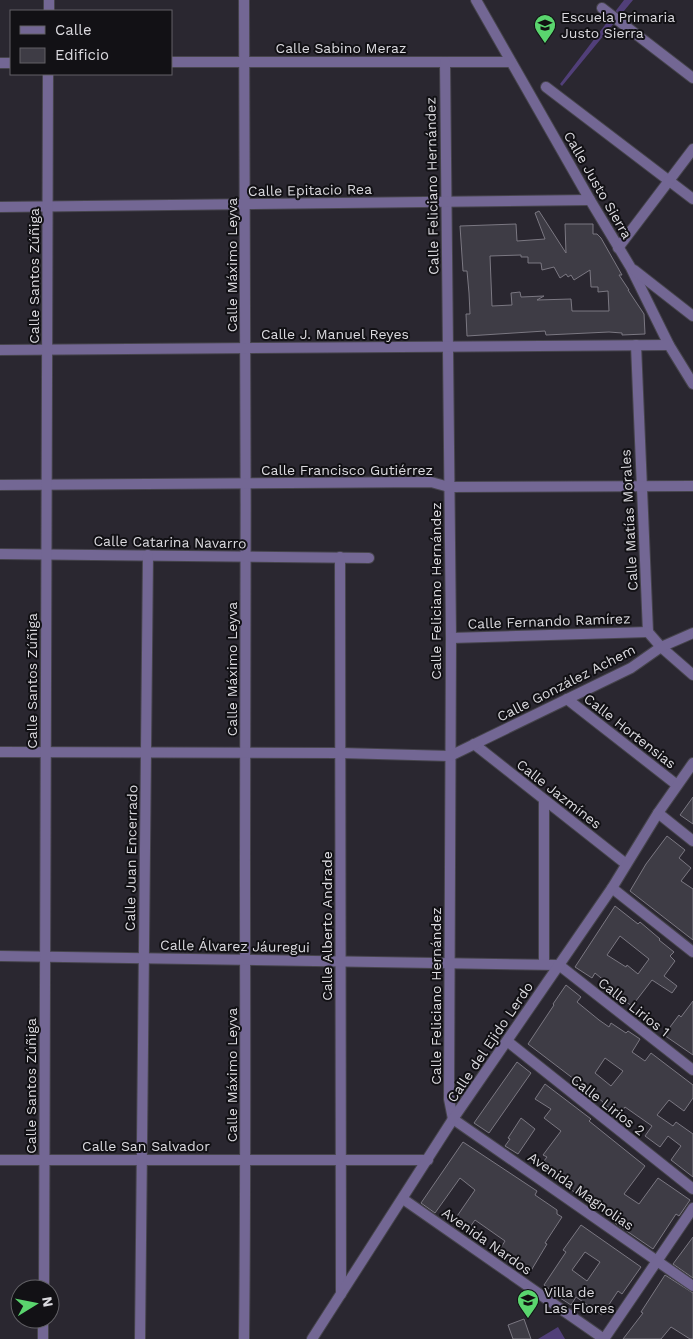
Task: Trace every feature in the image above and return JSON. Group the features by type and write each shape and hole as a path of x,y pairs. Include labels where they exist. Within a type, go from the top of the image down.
{"street":[{"name":"Calle Máximo Leyva","path":"244,0 247,348 244,1339"},
{"name":"Calle Justo Sierra","path":"476,0 631,268 669,345 693,384"},
{"path":"602,8 693,78"},
{"name":"Calle Sabino Meraz","path":"172,62 511,62"},
{"name":"Calle Feliciano Hernández","path":"445,62 451,638 449,1099 454,1119"},
{"name":"Calle Santos Zúñiga","path":"44,1279 48,75"},
{"path":"546,87 693,199"},
{"path":"618,248 693,148"},
{"name":"Calle Epitacio Rea","path":"0,208 590,200"},
{"path":"631,268 693,316"},
{"name":"Calle Matías Morales","path":"636,345 648,632"},
{"name":"Calle J. Manuel Reyes","path":"0,350 669,345"},
{"name":"Calle Francisco Gutiérrez","path":"0,485 431,482 449,487 693,486"},
{"name":"Calle Catarina Navarro","path":"0,554 369,558"},
{"name":"Calle Juan Encerrado","path":"140,1339 148,556"},
{"name":"Calle Alberto Andrade","path":"340,558 341,1294"},
{"path":"648,632 661,647 693,675"},
{"name":"Calle Fernando Ramírez","path":"451,638 648,632"},
{"name":"Calle González Achem","path":"450,756 631,668 661,647 693,633"},
{"name":"Calle Hortensias","path":"567,699 678,785"},
{"name":"Calle Jazmínes","path":"474,744 626,864"},
{"path":"0,752 340,753 450,756"},
{"name":"Calle del Ejido Lerdo","path":"312,1339 454,1119 612,888 658,813 693,763"},
{"path":"544,800 544,964"},
{"path":"658,813 693,841"},
{"path":"612,888 693,952"},
{"name":"Calle Álvarez Jáuregui","path":"0,956 559,965"},
{"name":"Calle Lirios 1","path":"559,965 693,1070"},
{"name":"Calle Lirios 2","path":"507,1041 693,1189"},
{"name":"Avenida Magnolias","path":"454,1119 693,1286"},
{"name":"Calle San Salvador","path":"0,1160 428,1160"},
{"name":"Avenida Nardos","path":"403,1199 604,1339"},
{"path":"604,1339 693,1208"}],"shaded area":[{"path":"624,0 633,0 562,86 560,84"},
{"path":"558,1327 565,1339 538,1339"}],"building":[{"path":"539,211 566,253 565,224 593,224 593,234 597,234 601,238 622,275 619,275 644,314 645,334 622,335 622,333 609,332 546,335 545,331 467,336 466,314 470,314 469,293 467,271 463,271 460,226 516,224 517,241 545,239 535,213","holes":["521,255 521,257 528,257 528,263 541,263 542,270 554,267 560,278 566,274 568,277 571,275 574,280 590,270 591,287 598,287 598,292 608,291 609,311 572,311 571,299 537,300 544,296 521,297 520,292 511,293 512,305 492,306 490,256"]},
{"path":"693,797 693,824 680,815"},
{"path":"667,836 685,850 679,858 691,868 681,881 693,889 693,940 630,891 646,864"},
{"path":"615,906 638,924 640,922 674,952 670,956 675,961 664,976 677,986 672,993 652,980 632,1006 609,990 612,987 595,973 592,978 575,967","holes":["620,936 649,959 638,974 627,965 626,967 607,955"]},
{"path":"566,985 581,997 577,1002 599,1020 609,1027 611,1023 626,1033 628,1031 640,1039 632,1052 645,1061 651,1053 693,1085 693,1098 684,1111 669,1100 657,1115 673,1126 676,1122 693,1134 693,1177 671,1160 681,1146 668,1136 660,1147 645,1136 652,1126 625,1107 619,1115 528,1044","holes":["605,1058 623,1071 611,1086 595,1073"]},
{"path":"693,1001 693,1055 664,1035 679,1015 681,1017"},
{"path":"517,1062 531,1073 489,1133 474,1123"},
{"path":"545,1084 591,1119 589,1121 645,1166 624,1194 639,1204 658,1178 690,1200 679,1216 676,1214 653,1249 552,1176 556,1170 544,1161 547,1157 543,1155 561,1131 544,1118 551,1109 535,1099"},
{"path":"521,1118 535,1129 518,1154 505,1146"},
{"path":"463,1142 537,1191 535,1195 557,1210 557,1214 562,1217 545,1243 547,1244 529,1274 497,1254 505,1241 475,1220 467,1231 453,1222 475,1190 460,1178 435,1213 421,1203"},
{"path":"581,1225 641,1267 622,1294 618,1291 602,1315 576,1297 571,1305 544,1285 566,1252 563,1250","holes":["585,1252 600,1262 587,1281 572,1270"]},
{"path":"693,1237 693,1278 673,1264"},
{"path":"665,1275 693,1293 693,1339 671,1327 661,1339 623,1339 643,1313 641,1312"},
{"path":"524,1319 531,1339 513,1339 508,1325"}],"place":[{"name":"Escuela Primaria Justo Sierra","path":"545,44"},
{"name":"Villa de Las Flores","path":"528,1319"}]}
